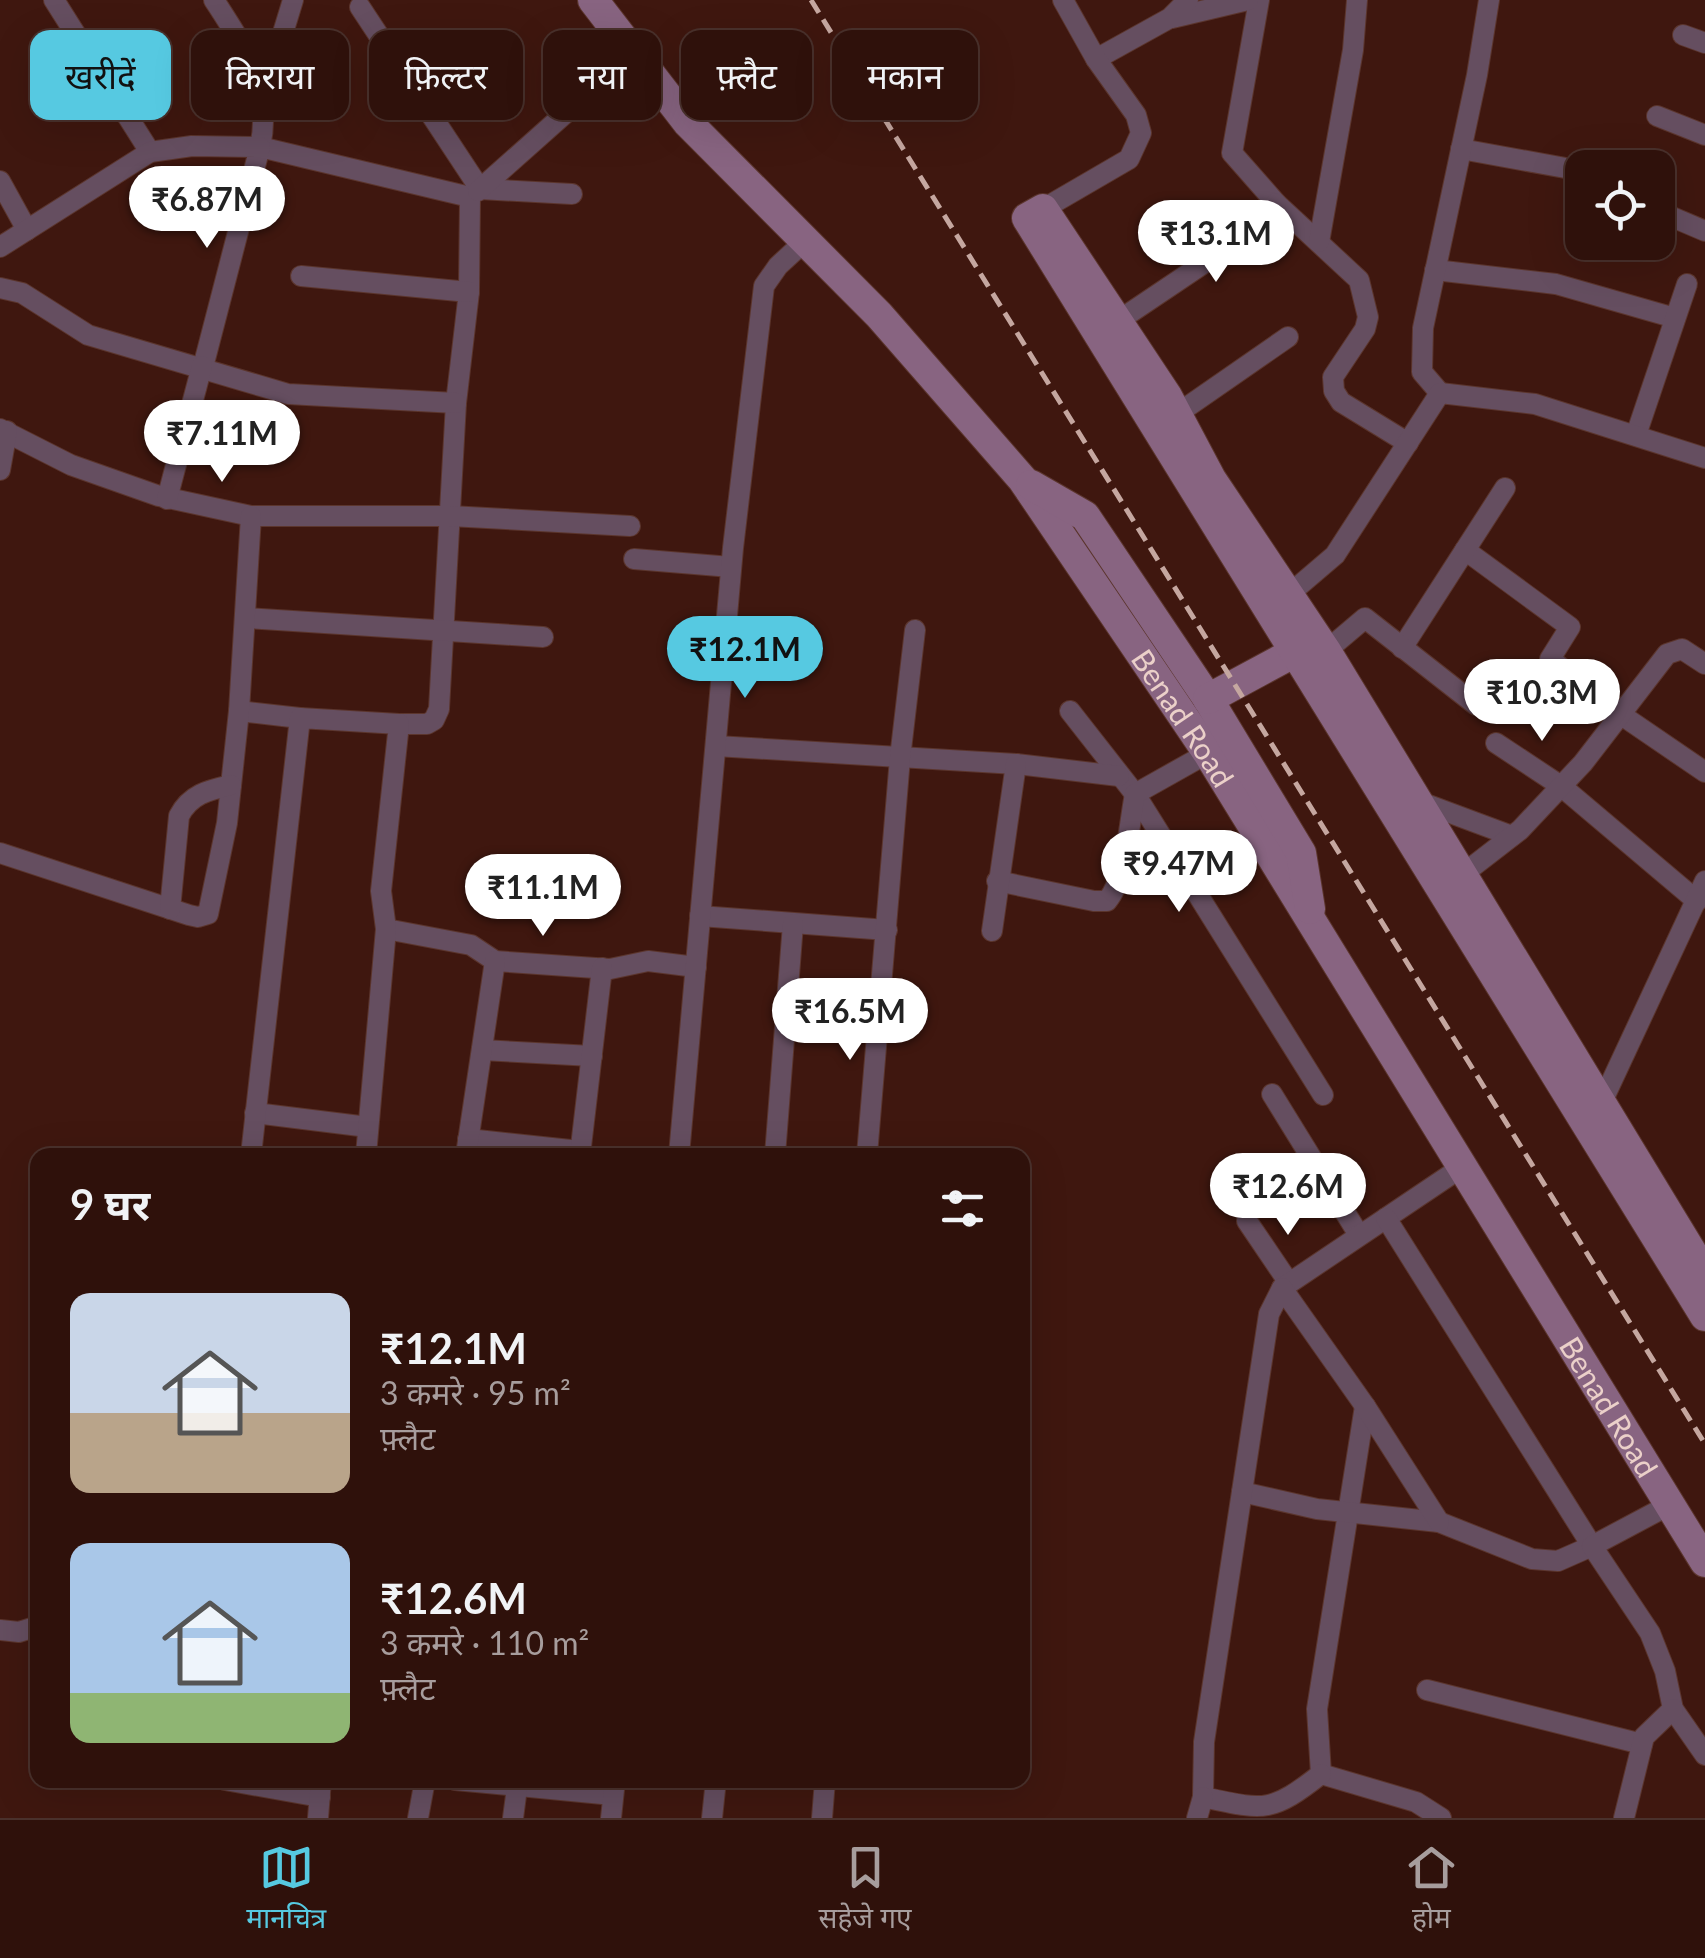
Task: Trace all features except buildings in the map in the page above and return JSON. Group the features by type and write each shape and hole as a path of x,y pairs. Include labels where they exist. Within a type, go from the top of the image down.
{"street":[{"path":"54,0 150,152"},
{"path":"214,0 233,30"},
{"path":"285,30 294,0"},
{"name":"Benad Road","path":"593,0 616,30"},
{"path":"1063,0 1096,59 1136,115 1141,133 1128,159 1027,218 1295,652 1592,1110 1705,1274"},
{"path":"1170,18 1188,0"},
{"path":"1096,59 1170,18 1248,0"},
{"path":"1259,0 1232,153 1276,203 1359,280 1368,317 1358,342 1333,377 1334,391 1341,402 1408,442"},
{"path":"1319,242 1353,50 1357,0"},
{"path":"1488,0 1423,328 1422,372 1440,393 1535,404 1705,458"},
{"path":"240,712 427,724 439,709 456,403 475,193 360,7"},
{"path":"1683,35 1705,43"},
{"name":"Benad Road","path":"661,88 688,123 879,315 1023,480 1208,753 1705,1562"},
{"path":"1658,116 1705,135"},
{"path":"167,499 260,147 262,120"},
{"path":"475,193 558,120"},
{"path":"0,246 150,152 192,146 260,147 475,193 572,194"},
{"path":"1461,149 1565,168"},
{"path":"0,181 26,230"},
{"path":"1118,320 1240,239 1276,203"},
{"path":"1043,210 1118,320 1177,414 1211,479 1326,651 1463,874 1705,1316"},
{"path":"1675,218 1705,231"},
{"path":"679,1148 731,568 764,286 778,266 805,241"},
{"path":"1435,270 1556,284 1675,318"},
{"path":"301,276 469,292"},
{"path":"1636,435 1687,284"},
{"path":"0,288 22,293 88,336 288,394 456,403"},
{"path":"1177,414 1288,336"},
{"path":"1287,596 1335,555 1440,393"},
{"path":"0,470 4,430 72,464 167,499 251,516 450,516 630,526"},
{"path":"1023,480 1085,516 1208,699 1302,854 1312,922"},
{"path":"1402,648 1505,488"},
{"path":"0,853 170,909 198,917 208,914 227,823 240,712 251,516"},
{"path":"1465,550 1570,627 1550,659 1620,714 1705,772"},
{"path":"634,559 731,568"},
{"path":"247,618 544,637"},
{"path":"1326,651 1365,618 1476,706"},
{"path":"868,1148 914,630"},
{"path":"1463,874 1512,836 1561,786 1672,650 1682,649 1705,664"},
{"path":"1208,699 1295,652"},
{"path":"1070,712 1135,794 1323,1096"},
{"path":"252,1148 300,718"},
{"path":"366,1148 386,929 380,891 398,724"},
{"path":"1496,744 1561,786 1701,891 1592,1110"},
{"path":"716,746 1016,764 1119,776"},
{"path":"1135,794 1208,753"},
{"path":"992,931 1016,764"},
{"path":"170,909 184,805 206,791 231,785"},
{"path":"997,881 1107,901 1120,876 1135,794"},
{"path":"1418,801 1512,836"},
{"path":"700,916 887,930"},
{"path":"776,1148 793,924"},
{"path":"386,929 471,945 495,960 602,968 648,960 696,967"},
{"path":"467,1147 495,960"},
{"path":"581,1148 602,968"},
{"path":"482,1050 592,1056"},
{"path":"1272,1094 1359,1236"},
{"path":"255,1113 368,1127"},
{"path":"1320,1774 1290,1798 1257,1808 1200,1808 1204,1742 1269,1314 1285,1285 1462,1167"},
{"path":"1386,1218 1650,1633 1665,1671 1673,1709 1705,1755"},
{"path":"1247,1220 1439,1522"},
{"path":"1320,1774 1316,1709 1365,1406"},
{"path":"1242,1492 1317,1510 1439,1522 1532,1559 1558,1561 1670,1504"},
{"path":"0,1630 30,1629"},
{"path":"1427,1690 1642,1744"},
{"path":"1624,1818 1644,1737 1673,1709"},
{"path":"1320,1774 1416,1802 1441,1818"},
{"path":"267,1788 320,1798"},
{"path":"418,1818 423,1788"},
{"path":"513,1818 516,1788"},
{"path":"611,1818 614,1788"},
{"path":"712,1818 715,1788"},
{"path":"822,1818 824,1788"}],"railway":[{"path":"811,0 1705,1444"}]}
